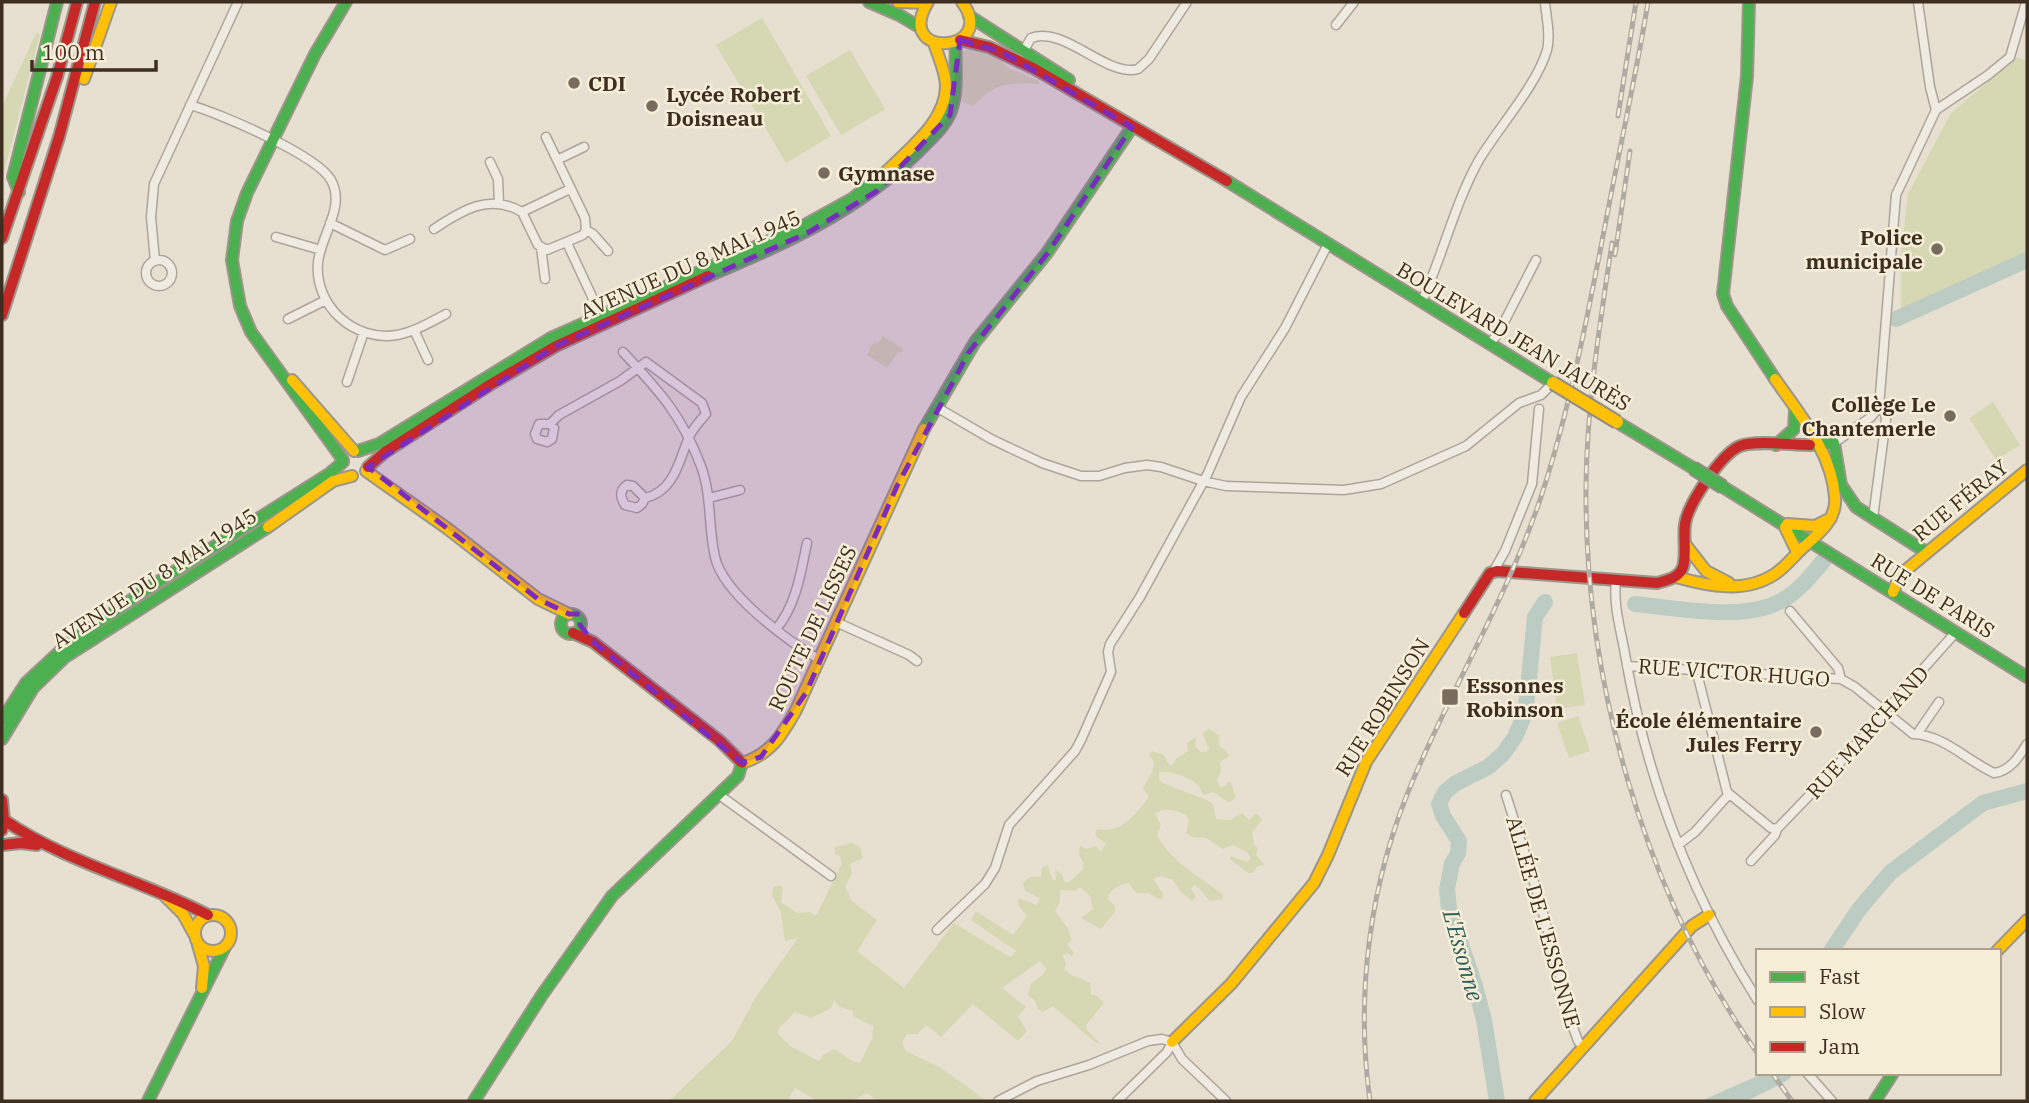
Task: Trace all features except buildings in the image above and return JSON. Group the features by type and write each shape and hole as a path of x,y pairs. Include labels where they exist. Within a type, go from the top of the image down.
{"main road":[{"path":"19,192 13,177 57,2"},
{"path":"2,239 57,77 77,2"},
{"path":"2,315 46,178 95,2"},
{"path":"46,178 56,167 111,2"},
{"path":"346,2 315,54 274,141 271,156 247,209 239,260 245,305 256,331 270,354 350,456 366,457 367,469 565,619 577,617 577,629 720,741 742,763"},
{"path":"869,2 921,28"},
{"path":"898,2 927,2"},
{"path":"927,2 919,17 926,37 934,43"},
{"path":"958,41 969,27 970,16 962,2"},
{"path":"1493,572 1657,583 1676,578 1713,585 1739,586 1765,580 1797,552 1814,544 1836,505 1828,467 1819,445 1727,306 1723,294 1747,76 1749,2"},
{"name":"BOULEVARD JEAN JAURÈS","path":"970,16 1023,52 1169,141 1189,158"},
{"name":"AVENUE DU 8 MAI 1945","path":"2,720 26,682 52,656 100,620 179,568 329,474 350,456 379,444 526,352 809,232 877,191 895,177 950,115 955,94 958,41"},
{"name":"BOULEVARD JEAN JAURÈS","path":"934,43 982,43 1077,93 1422,300 1814,544"},
{"name":"AVENUE DU 8 MAI 1945","path":"2,739 33,688 58,663 333,481 360,476 385,453 503,376 603,319 805,225 845,203 871,184 927,132 942,110 946,84 934,43"},
{"name":"ROUTE DE LISSES","path":"474,1101 604,905 738,776 742,763 761,757 790,722 806,693 897,486 969,352 1084,202 1132,127"},
{"path":"1776,445 1794,429 1795,410"},
{"path":"1676,578 1685,562 1685,523 1690,508 1731,453 1742,445 1834,443 1841,485 1856,507 1926,552"},
{"path":"350,456 346,472 352,476"},
{"name":"RUE FÉRAY","path":"1894,592 1900,575 2027,470"},
{"path":"1836,505 1856,507"},
{"path":"1783,524 1815,526 1830,518"},
{"path":"1783,524 1795,543 1797,552"},
{"path":"179,568 184,571 192,569 259,532"},
{"path":"1685,544 1706,571 1720,580 1739,586"},
{"name":"RUE DE PARIS","path":"1814,544 2027,677"},
{"name":"RUE ROBINSON","path":"1172,1042 1231,984 1314,883 1366,762 1479,587 1493,572"},
{"path":"2,800 3,825 46,846 181,900 208,915 219,916 229,925 231,937 201,991 148,1101"},
{"path":"2,845 21,843 46,846"},
{"path":"164,895 183,914 196,940 204,966 201,991"},
{"path":"196,940 199,920 208,915"},
{"path":"1535,1101 1692,926 1709,915"},
{"path":"1999,949 2027,920"},
{"path":"196,940 211,951 225,947"},
{"path":"1875,1101 1892,1075"}],"street":[{"path":"155,261 151,217 154,184 238,2"},
{"path":"1023,52 1031,38 1046,37 1067,43 1125,70 1139,69 1149,59 1187,2"},
{"path":"1336,25 1354,2"},
{"path":"1422,300 1452,218 1473,172 1528,87 1547,52 1545,2"},
{"path":"1918,2 1930,87 1936,110"},
{"path":"1834,443 1871,417 1879,407 1896,195 1936,110 2010,57 2026,2"},
{"path":"190,105 274,141 313,163 327,175 336,196 321,250 318,276 326,300 344,323 364,332 389,336 414,330 446,314"},
{"path":"546,137 585,218 586,230"},
{"path":"557,160 584,148"},
{"path":"490,162 498,178 499,203"},
{"path":"522,212 570,189"},
{"path":"434,229 483,204 499,203 522,212 541,247 545,279"},
{"path":"330,223 386,250 410,239"},
{"path":"541,247 551,250 576,239 586,230"},
{"path":"586,230 608,251"},
{"path":"276,237 321,250"},
{"path":"567,243 603,319"},
{"path":"937,930 985,884 995,867 1009,825 1075,751 1111,672 1108,652 1110,644 1140,597 1203,481 1241,397 1285,328 1328,244"},
{"path":"1490,343 1498,334 1536,260"},
{"path":"288,319 326,300"},
{"path":"414,330 428,360"},
{"path":"347,382 364,332"},
{"path":"622,352 670,404 689,438 702,469 709,498 713,542 720,573 738,595 776,629 820,660"},
{"path":"550,424 569,408 620,381 642,364 650,363 705,406 706,414 689,438 684,455 668,484 653,496 645,498"},
{"path":"938,408 991,439 1042,463 1081,476 1099,476 1147,465 1226,486 1317,491 1352,490 1374,486 1466,446 1519,403 1539,397 1553,383"},
{"path":"1873,518 1886,419 1885,412 1879,407"},
{"path":"1493,572 1505,551 1532,484 1539,409"},
{"path":"709,498 740,491"},
{"path":"776,629 789,609 802,571 807,543"},
{"path":"1616,581 1618,615 1627,666 1647,753 1678,845 1709,915 1756,998"},
{"path":"1790,611 1838,668 1841,679 1855,687 1913,734 1925,734 1940,740 1994,773 2012,765 2027,744"},
{"path":"836,622 917,661"},
{"name":"RUE MARCHAND","path":"1751,861 1956,632"},
{"name":"RUE VICTOR HUGO","path":"1627,666 1841,679"},
{"path":"1696,669 1729,794 1771,828 1777,829"},
{"path":"1917,734 1939,702"},
{"path":"718,794 831,876"},
{"path":"1678,845 1695,832 1729,794"},
{"name":"ALLÉE DE L'ESSONNE","path":"1506,795 1538,898 1574,1030 1583,1047"},
{"path":"998,1101 1037,1081 1089,1065 1148,1041 1162,1039 1172,1042 1182,1059 1226,1101"},
{"path":"1117,1101 1167,1052 1172,1042"},
{"path":"1809,1075 1832,1101"}],"highlighted area":[{"path":"960,40 1000,51 1132,127 1047,254 969,352 897,486 806,693 761,757 742,763 593,642 580,625 580,614 569,614 538,599 368,467 556,346 809,232 877,191 950,115"}],"green space":[{"path":"762,18 831,136 786,163 716,45"},
{"path":"36,33 40,34 2,180 2,107"},
{"path":"969,49 990,54 1007,67 1039,81 1039,84 1019,83 995,88 973,106 962,102 961,57 963,52"},
{"path":"850,50 885,109 841,135 806,76"},
{"path":"2017,57 2027,61 2027,255 1901,312 1901,255 1908,194 1951,113"},
{"path":"883,336 903,349 887,368 867,355 871,346 878,343"},
{"path":"1993,402 2020,445 1996,460 1969,418"},
{"path":"1577,653 1585,705 1557,709 1550,657"},
{"path":"1578,716 1590,751 1569,758 1557,723"},
{"path":"1209,729 1219,735 1219,746 1227,751 1229,756 1220,762 1221,771 1217,779 1220,787 1226,786 1228,781 1231,783 1236,797 1230,802 1214,792 1204,795 1194,782 1174,773 1159,772 1159,780 1209,801 1213,804 1216,819 1231,820 1242,813 1249,820 1255,814 1259,815 1262,820 1252,832 1254,844 1258,849 1256,855 1265,865 1248,873 1230,859 1230,856 1247,862 1251,858 1247,852 1233,845 1223,849 1206,838 1192,837 1186,833 1189,821 1186,815 1167,809 1155,814 1161,825 1157,835 1162,844 1186,868 1222,894 1223,899 1210,901 1194,885 1191,889 1196,896 1192,901 1180,891 1172,879 1160,876 1153,879 1163,893 1160,900 1149,893 1136,893 1129,883 1126,883 1108,895 1107,898 1115,906 1115,912 1101,929 1081,918 1093,909 1090,896 1080,887 1075,891 1060,890 1060,902 1055,911 1067,927 1072,940 1067,944 1074,953 1072,956 1067,953 1063,955 1066,964 1064,969 1090,983 1091,995 1097,996 1104,1003 1086,1025 1087,1030 1100,1043 1096,1043 1053,1006 1043,1012 1038,1009 1035,1001 1028,995 1031,983 1043,975 1046,969 1040,961 1002,988 1026,1007 1018,1016 1027,1031 1018,1041 973,1004 941,1037 926,1025 918,1034 907,1034 902,1042 906,1051 941,1068 987,1101 877,1101 867,1093 851,1101 818,1101 795,1088 789,1098 792,1101 669,1101 732,1041 754,1000 798,938 785,941 781,913 772,895 773,888 778,885 783,888 781,902 797,913 810,912 816,916 842,863 840,856 835,854 835,847 852,843 860,847 863,858 850,864 852,873 845,887 852,901 877,920 857,951 904,988 954,923 1010,957 1016,951 971,920 976,911 1013,935 1027,916 1018,904 1018,898 1037,905 1040,898 1025,891 1023,883 1030,877 1041,877 1042,868 1047,865 1053,880 1056,880 1055,869 1062,875 1064,882 1069,882 1082,870 1084,864 1079,855 1080,845 1086,849 1096,846 1101,852 1106,843 1095,834 1097,829 1113,829 1127,822 1149,797 1143,788 1152,772 1154,762 1149,755 1152,751 1164,755 1169,765 1172,765 1188,751 1187,743 1196,737 1195,746 1201,752 1209,749 1203,735","holes":["834,1000 840,1007 853,1011 853,1016 873,1026 872,1039 860,1063 852,1061 835,1049 823,1055 819,1061 790,1046 778,1033 779,1028 795,1012 812,1018 831,1008"]}],"shaded area":[{"path":"1760,1075 1766,1075 1775,1087 1746,1101 1701,1101"}],"waterway":[{"path":"1896,319 2027,260"},
{"name":"L'Essonne","path":"1635,604 1709,612 1748,611 1766,607 1793,593 1824,560"},
{"name":"L'Essonne","path":"1497,1101 1484,1020 1449,909 1447,889 1459,841 1443,816 1439,804 1445,792 1456,783 1488,767 1503,754 1515,737 1527,698 1535,617 1545,602"},
{"name":"L'Essonne","path":"1832,949 1860,908 1891,872 1983,803 2027,791"},
{"name":"L'Essonne","path":"1727,1101 1780,1075"}],"railway":[{"path":"1618,116 1636,2"},
{"path":"1370,1101 1364,1019 1366,979 1370,938 1386,858 1413,780 1513,569 1541,497 1571,389 1587,315 1648,2"},
{"path":"1615,255 1630,151"},
{"path":"1612,243 1595,363 1586,485 1588,559 1596,634 1609,709 1628,783 1653,855 1683,925 1718,992 1756,1051"},
{"path":"1773,1075 1792,1101"}],"traffic: fast":[{"path":"19,192 13,177 57,2"},
{"path":"343,460 251,332 240,306 232,260 237,221 247,193 315,54 346,2"},
{"path":"869,2 921,28"},
{"path":"1749,2 1747,76 1723,294 1727,306 1775,379"},
{"path":"969,16 1069,80"},
{"path":"708,276 792,238 845,209 871,192 918,152 941,128 951,111 956,86 956,42"},
{"path":"924,429 975,342 1047,253 1132,127"},
{"path":"358,451 379,444 551,338 805,225 852,199 887,171"},
{"path":"1227,181 1553,383"},
{"path":"1776,445 1794,429 1795,410"},
{"path":"1617,422 1693,468"},
{"path":"1810,445 1834,443 1841,485 1856,507 1926,552"},
{"path":"2,720 26,683 68,644 147,589 329,474 343,462"},
{"path":"1693,468 1723,487"},
{"path":"1723,487 2027,677"},
{"path":"2,739 33,688 65,657 268,527"},
{"path":"571,614 578,617 581,624 578,631 571,634 564,631 561,624 564,617 571,614"},
{"path":"474,1101 542,995 612,896 738,776 742,763"},
{"path":"148,1101 225,947"},
{"path":"1875,1101 1892,1075"}],"traffic: slow":[{"path":"84,79 111,2"},
{"path":"898,2 926,3"},
{"path":"928,2 921,21 923,34 933,41 946,43 958,40 968,32 970,19 962,2"},
{"path":"887,171 925,133 940,111 946,81 934,43"},
{"path":"1676,577 1726,586 1763,580 1783,568 1831,518 1835,497 1828,464 1813,434 1775,379"},
{"path":"292,380 354,451"},
{"path":"1553,383 1617,422"},
{"path":"742,763 768,749 796,710 924,429"},
{"path":"1893,592 1900,575 2027,470"},
{"path":"366,471 448,529 538,599 569,614"},
{"path":"268,527 333,481 352,476"},
{"path":"1787,524 1815,526 1831,518"},
{"path":"1785,527 1797,552"},
{"path":"1685,544 1706,571 1729,583"},
{"path":"1172,1042 1231,984 1314,883 1366,762 1464,613"},
{"path":"166,897 183,914 194,934"},
{"path":"213,915 226,920 231,933 226,946 213,951 200,946 195,933 200,920 213,915"},
{"path":"1535,1101 1692,926 1709,915"},
{"path":"1999,949 2027,920"},
{"path":"198,945 204,966 202,988"}],"traffic: jam":[{"path":"2,238 57,77 77,2"},
{"path":"2,315 59,137 95,2"},
{"path":"960,40 989,47 1035,69 1227,181"},
{"path":"368,467 385,452 556,346 708,276"},
{"path":"1464,613 1490,573 1497,571 1657,583 1673,578 1683,567 1685,524 1692,504 1715,469 1732,451 1747,444 1810,445"},
{"path":"573,633 593,642 720,741 742,763"},
{"path":"2,800 2,830"},
{"path":"4,820 53,848 208,915"},
{"path":"2,845 37,845"}],"place":[{"name":"CDI","path":"574,83"},
{"name":"Lycée Robert Doisneau","path":"652,106"},
{"name":"Gymnase","path":"824,173"},
{"name":"Police municipale","path":"1937,249"},
{"name":"Collège Le Chantemerle","path":"1950,416"},
{"name":"Essonnes Robinson","path":"1450,697"},
{"name":"École élémentaire Jules Ferry","path":"1816,732"}]}
